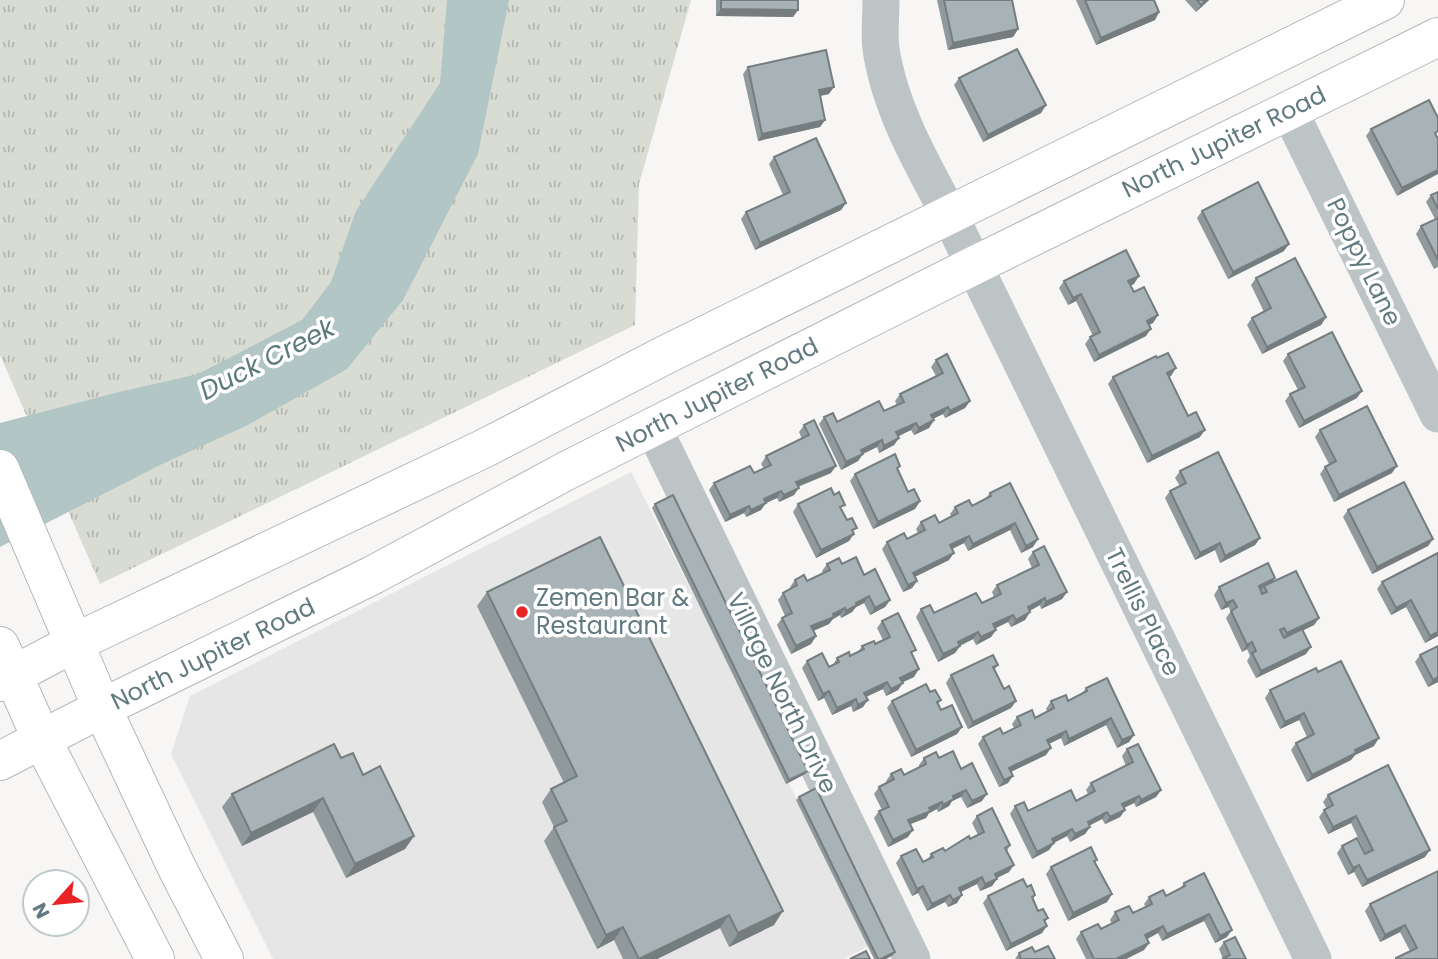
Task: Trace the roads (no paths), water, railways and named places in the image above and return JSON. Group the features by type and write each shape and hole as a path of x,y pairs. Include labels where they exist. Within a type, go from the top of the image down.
{"main road":[{"path":"155,959 4,668 74,643 541,419 667,354 1385,0"},
{"name":"North Jupiter Road","path":"0,761 373,575 653,427 1438,37"},
{"path":"541,419 566,471"},
{"path":"0,469 102,708 177,868 225,959"}],"street":[{"name":"Trellis Place","path":"881,0 881,48 895,101 917,157 950,216 1313,959"},
{"name":"Poppy Lane","path":"1289,110 1438,414"},
{"name":"Village North Drive","path":"653,427 912,959"}],"water":[{"name":"Duck Creek","path":"447,0 509,0 478,154 403,300 347,369 246,426 160,465 0,547 0,423 198,374 302,320 331,282 356,211 440,83"}],"place":[{"name":"Zemen Bar & Restaurant","path":"522,612"}]}
